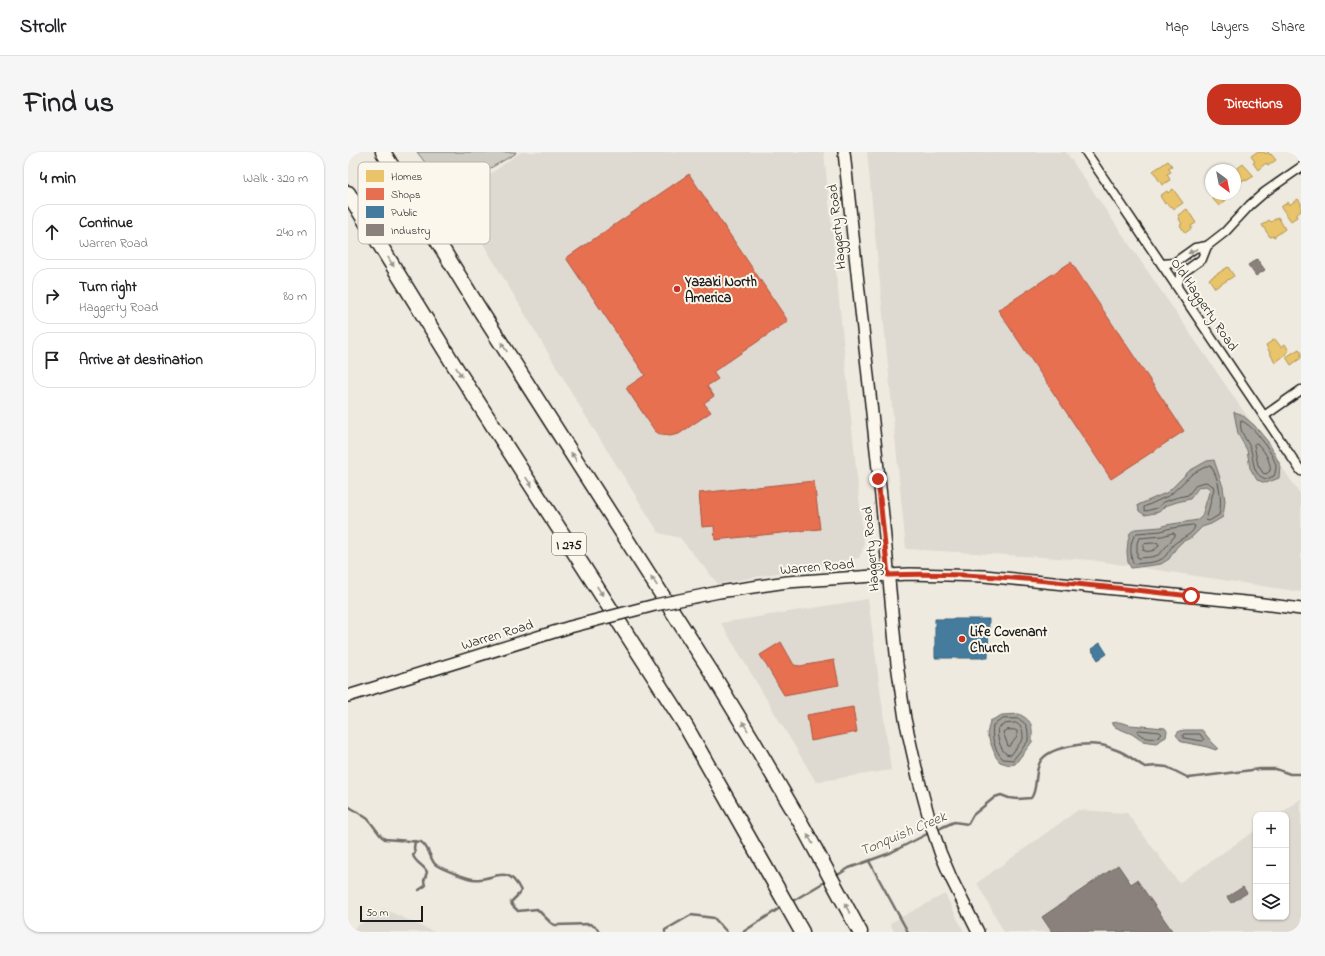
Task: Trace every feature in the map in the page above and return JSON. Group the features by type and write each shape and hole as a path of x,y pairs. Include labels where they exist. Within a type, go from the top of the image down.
{"highway":[{"path":"383,152 389,162"},
{"name":"I 275","path":"348,193 358,209"},
{"name":"I 275","path":"379,244 454,365 685,725 802,932"},
{"path":"439,244 710,670 753,741 860,932"}],"main road":[{"name":"Haggerty Road","path":"844,152 882,506 897,664 905,719 918,777 935,837 950,878 978,932"},
{"name":"Warren Road","path":"348,696 570,627 655,605 719,592 787,582 910,574 998,577 1255,602 1301,609"}],"street":[{"name":"Old Haggerty Road","path":"1086,152 1301,471"},
{"path":"1162,264 1174,263 1195,248 1207,246 1225,232 1250,205 1265,192 1301,167"},
{"path":"1177,286 1181,274 1202,259 1207,246"},
{"path":"1264,416 1301,390"}],"shaded area":[{"path":"417,152 516,152 490,168 490,162 425,162"},
{"path":"521,152 824,152 864,546 859,558 718,584 680,538 659,533 585,415 483,244 490,244 490,174"},
{"path":"867,152 1066,152 1301,495 1301,592 1091,560 906,549"},
{"path":"868,599 891,770 816,782 721,623"},
{"path":"1301,799 1301,932 1004,932 977,883 1078,810 1127,813 1179,883 1253,832 1253,920 1289,920 1289,812 1282,812"},
{"path":"945,894 964,932 894,932 890,923"},
{"path":"384,909 434,932 348,932"}],"water":[{"path":"1234,412 1241,414 1254,425 1269,443 1280,465 1279,478 1266,483 1257,480 1250,468 1247,450 1238,434"},
{"path":"1214,460 1223,487 1225,501 1223,517 1202,527 1192,537 1182,542 1169,559 1161,564 1131,568 1128,562 1127,552 1130,533 1135,529 1161,527 1198,520 1202,516 1210,489 1206,486 1199,487 1190,499 1165,506 1159,512 1145,515 1139,511 1138,505 1168,492 1189,471 1207,461"},
{"path":"1019,714 1030,722 1032,742 1015,764 1010,765 1000,762 996,757 987,734 990,721 1002,715"},
{"path":"1119,722 1130,725 1165,728 1167,731 1166,737 1156,743 1142,741 1132,734 1115,727 1111,723"},
{"path":"1202,730 1218,748 1216,750 1182,742 1176,735 1179,731"}],"building: Homes":[{"path":"1257,152 1264,152 1266,154 1268,152 1276,160 1268,166 1266,163 1258,170 1253,163 1255,162 1251,156"},
{"path":"1168,161 1172,166 1168,168 1171,172 1167,174 1170,180 1162,185 1153,171"},
{"path":"1243,164 1254,176 1246,181 1245,179 1241,182 1241,166"},
{"path":"1173,189 1183,203 1174,209 1167,203 1165,204 1160,196"},
{"path":"1298,199 1301,203 1301,211 1296,215 1297,217 1291,221 1281,207 1288,202 1289,205"},
{"path":"1214,200 1226,200 1219,206"},
{"path":"1187,209 1196,223 1185,233 1180,225 1182,224 1178,215"},
{"path":"1278,217 1285,229 1274,237 1270,237 1262,225 1269,220 1271,222"},
{"path":"1228,267 1234,276 1215,288 1209,279"},
{"path":"1275,339 1281,347 1285,344 1289,351 1275,363 1266,345"},
{"path":"1299,349 1301,352 1301,358 1291,365 1286,357"}],"building: Shops":[{"name":"Yazaki North America","path":"689,174 788,321 713,372 718,379 707,386 714,396 704,403 711,412 679,434 670,436 661,435 655,431 626,388 645,375 566,258"},
{"path":"1071,262 1184,431 1111,479 998,310"},
{"path":"814,481 820,529 715,540 714,526 702,527 699,493"},
{"path":"781,642 794,665 800,666 834,660 839,685 784,695 760,655"},
{"path":"853,707 857,732 811,741 807,715"}],"building: Public":[{"name":"Life Covenant Church","path":"935,619 989,619 988,658 935,658"},
{"path":"1100,643 1107,654 1098,660 1091,649"}],"building: Industry":[{"path":"1257,259 1265,270 1256,276 1248,265"},
{"path":"1118,865 1131,884 1137,880 1173,932 1052,932 1042,917"},
{"path":"1243,887 1247,893 1231,903 1227,897"}],"waterway":[{"name":"Tonquish Creek","path":"936,830 954,822 968,824 973,815 995,797 1001,795 1018,799 1031,798 1035,791 1037,771 1040,762 1051,752 1077,745 1094,744 1106,746 1123,753 1145,767 1167,767 1189,778 1260,769 1276,769 1290,774 1301,774"},
{"name":"Tonquish Creek","path":"348,806 368,819 385,839 421,842 424,844 434,863 445,869 468,878 476,879 498,875 510,876 521,891 511,902 518,911 537,909 555,925 590,924 597,928 599,932"},
{"name":"Tonquish Creek","path":"836,876 849,868 890,853 931,832"},
{"path":"415,841 414,858 427,872 424,881 425,886 419,890"},
{"path":"869,861 908,932"},
{"name":"Tonquish Creek","path":"791,902 828,880"},
{"name":"Tonquish Creek","path":"743,932 783,906"},
{"name":"Tonquish Creek","path":"665,932 665,930 691,915 714,918 727,932"}],"place":[{"name":"Yazaki North America","path":"677,289"},
{"name":"Life Covenant Church","path":"962,639"}],"route":[{"path":"878,479 888,575 910,574 984,576 1191,596"}]}
